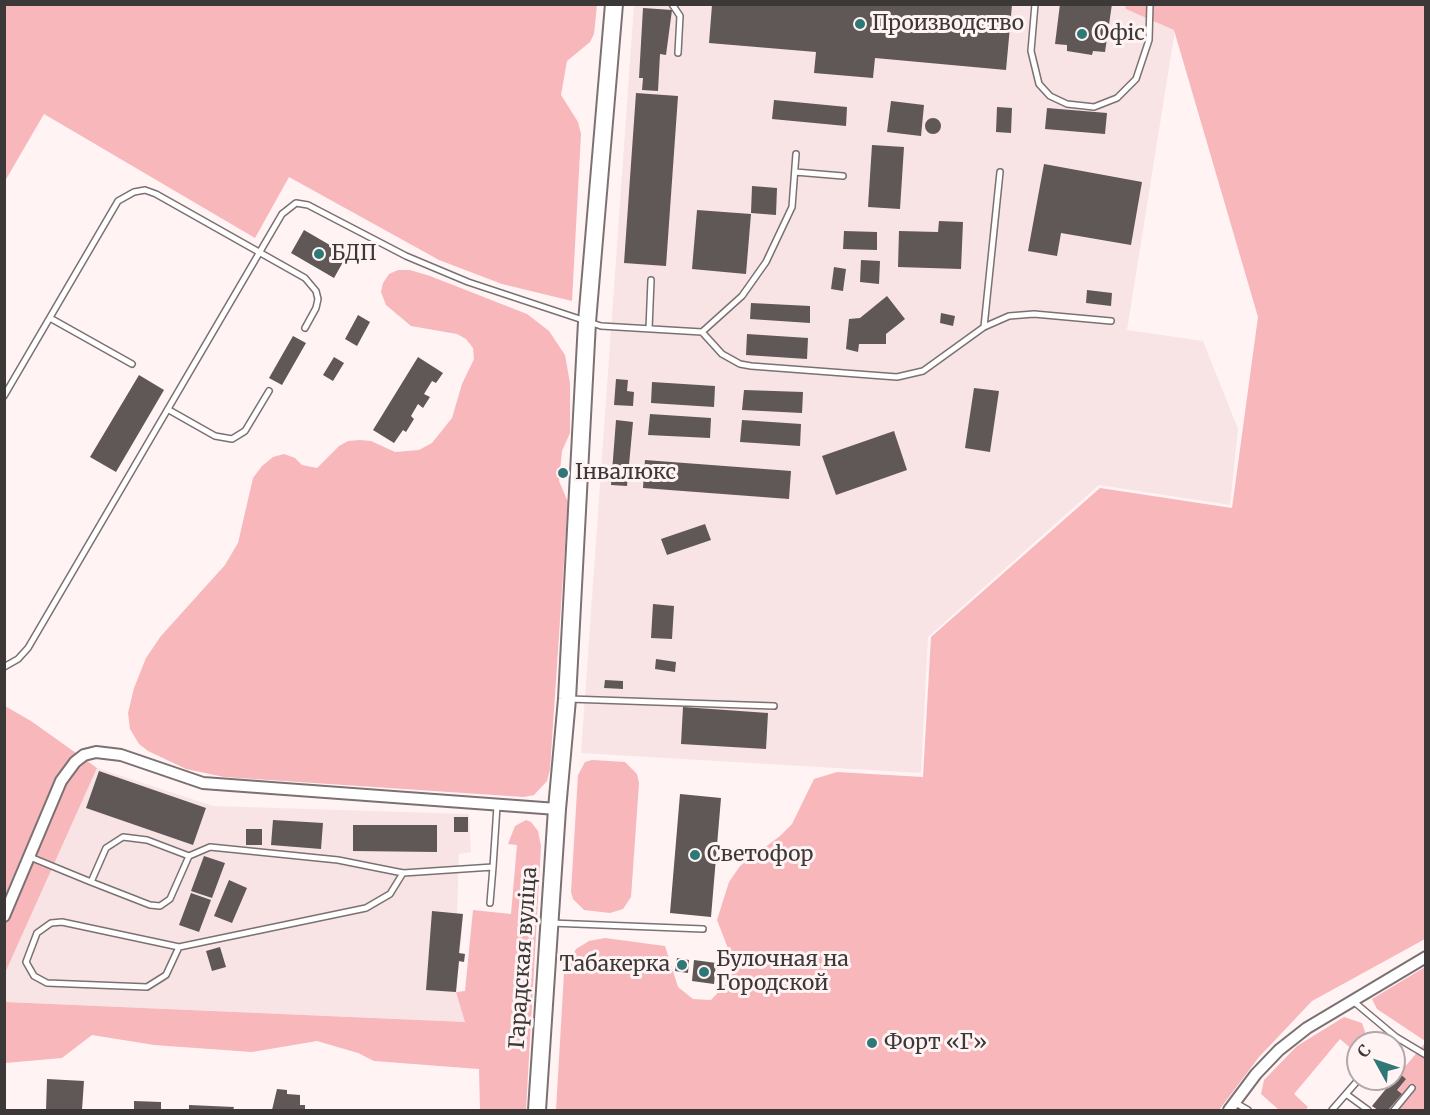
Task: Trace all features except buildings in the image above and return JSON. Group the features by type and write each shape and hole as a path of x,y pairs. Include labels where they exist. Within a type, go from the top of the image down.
{"main road":[{"name":"Гарадская вуліца","path":"537,1110 557,809 567,699 587,322 614,4"}],"street":[{"path":"4,916 68,771 84,755 96,752 115,753 204,783 557,809"},
{"path":"1232,1106 1279,1050 1307,1028 1425,957"}],"lane":[{"path":"672,4 680,16 678,53"},
{"path":"1035,4 1031,51 1039,84 1050,96 1066,104 1094,107 1117,99 1136,79 1146,55 1150,4"},
{"path":"702,332 742,296 759,274 792,207 796,154"},
{"path":"795,172 843,176"},
{"path":"984,327 1000,172"},
{"path":"4,396 118,201 134,192 145,190 156,194 304,278 316,291 316,308 305,328"},
{"path":"4,667 18,659 28,648 170,410 286,209 296,203 302,203 424,265 587,322 614,328 702,332 722,354 740,364 890,377 924,371 996,320 1022,314 1110,321"},
{"path":"649,329 651,280"},
{"path":"50,318 132,364"},
{"path":"170,410 216,436 232,439 245,431 269,391"},
{"path":"567,699 774,706"},
{"path":"490,903 497,806"},
{"path":"91,882 106,848 123,837 147,840 189,856"},
{"path":"30,857 150,905 160,906 170,899 189,856 205,848 338,860 404,873 493,867"},
{"path":"179,947 166,975 147,987 47,983 34,976 26,962 37,933 46,925 57,922 179,947 366,908 383,900 404,873"},
{"path":"550,923 704,929"},
{"path":"1353,1000 1389,1031"},
{"path":"1406,1044 1425,1056"},
{"path":"1394,1110 1412,1088"},
{"path":"1332,1110 1349,1091"},
{"path":"1346,1094 1368,1110"},
{"path":"1232,1106 1248,1110"}],"shaded area":[{"path":"5,4 597,5 594,34 590,42 567,61 561,95 578,122 581,134 572,301 502,284 439,260 289,177 255,238 44,114 5,181"},
{"path":"634,5 1179,5 1127,330 1203,341 1238,429 1230,505 1099,485 928,637 921,773 581,753"},
{"path":"1125,5 1425,5 1425,939 1312,1001 1259,1057 1219,1110 556,1110 564,973 576,949 589,941 605,938 665,946 678,987 693,999 711,1000 730,980 729,951 717,920 729,882 740,866 792,824 814,779 837,772 923,777 931,637 1100,488 1232,508 1258,317 1174,30 1126,9"},
{"path":"398,270 410,270 430,276 527,314 549,331 565,355 570,383 570,433 562,451 559,481 568,502 550,769 547,781 534,795 524,797 224,777 186,769 148,751 139,744 130,729 128,713 134,688 146,658 161,636 225,565 238,543 253,478 262,466 273,457 284,454 295,458 302,465 317,468 339,446 348,441 371,441 395,452 419,450 432,443 452,418 462,384 474,359 473,348 466,339 457,334 411,326 386,305 381,292 383,283 389,274"},
{"path":"5,706 31,721 97,768 5,973"},
{"path":"592,760 625,762 637,774 639,783 631,897 623,909 610,913 584,910 573,899 571,892 578,775 585,762"},
{"path":"97,768 213,806 469,814 471,852 459,854 457,913 463,914 460,953 465,954 464,962 459,962 456,992 466,1022 5,1002 5,973"},
{"path":"526,820 531,822 538,831 541,846 526,1110 480,1110 479,1069 374,1061 358,1053 317,1041 252,1052 154,1045 92,1035 62,1058 5,1063 5,1002 465,1022 456,992 465,991 473,910 511,914 517,845 508,844 515,826"},
{"path":"1425,967 1425,1041 1377,1009 1372,999"},
{"path":"1344,1017 1362,1023 1365,1031 1346,1031 1346,1044 1340,1039 1294,1094 1308,1107 1305,1110 1279,1110 1261,1094 1264,1080 1297,1046"},
{"path":"1425,1043 1425,1110 1378,1110 1372,1106 1385,1091 1406,1091 1406,1066"}],"place":[{"name":"Производство","path":"860,24"},
{"name":"Офіс","path":"1082,34"},
{"name":"БДП","path":"319,254"},
{"name":"Інвалюкс","path":"563,473"},
{"name":"Светофор","path":"695,855"},
{"name":"Табакерка","path":"682,965"},
{"name":"Булочная на Городской","path":"704,972"},
{"name":"Форт «Г»","path":"872,1043"}]}
